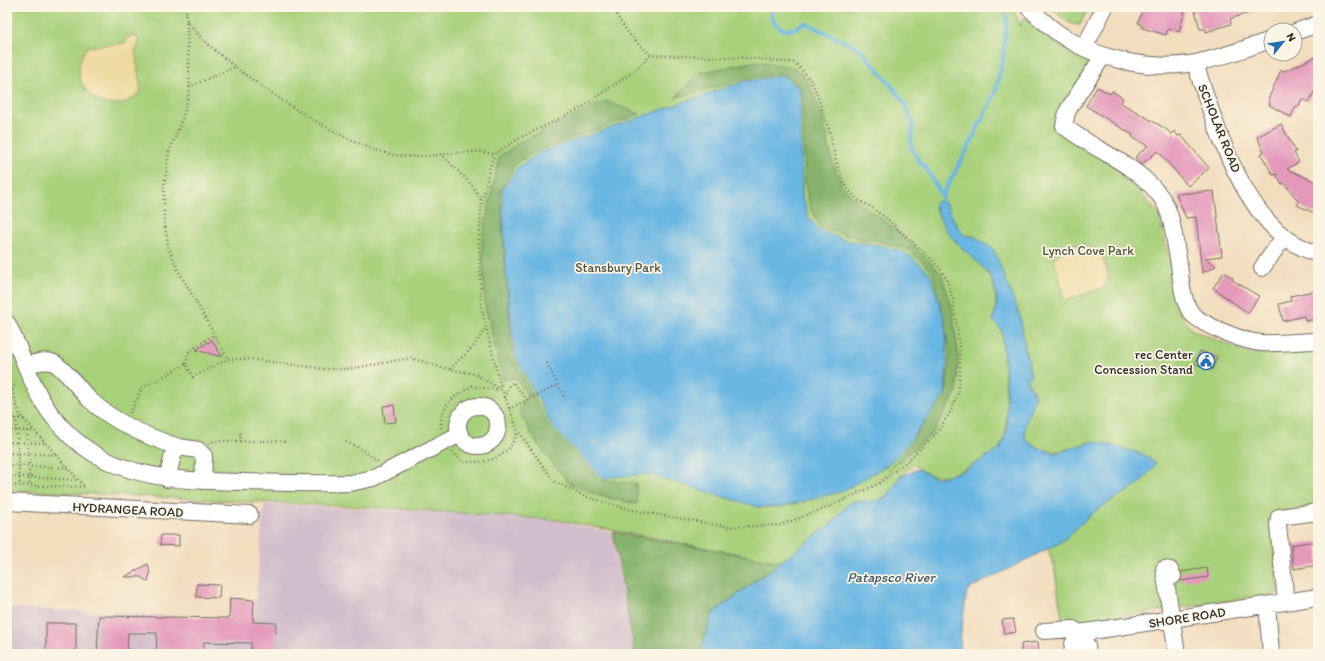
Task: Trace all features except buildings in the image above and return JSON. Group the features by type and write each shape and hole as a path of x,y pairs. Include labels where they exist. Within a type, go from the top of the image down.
{"street":[{"path":"1028,7 1061,35 1084,48 1103,56 1149,64 1170,66 1195,63 1263,42"},
{"path":"1084,48 1105,7"},
{"path":"1303,29 1318,24"},
{"path":"1103,56 1069,108 1064,126 1076,136 1133,168 1162,199 1169,211 1184,290 1190,312 1202,323 1263,344 1318,340"},
{"name":"SCHOLAR ROAD","path":"1195,63 1222,140 1242,181 1267,221 1284,237 1318,254"},
{"path":"1262,268 1284,237"},
{"path":"7,323 45,406 69,434 95,454 124,468 167,479 350,484 374,478 460,434"},
{"path":"27,365 40,361 53,363 62,369 96,405 125,424 147,436 179,447 198,450 204,456 203,481"},
{"path":"167,479 174,450 179,447"},
{"name":"HYDRANGEA ROAD","path":"7,502 250,515"},
{"path":"1286,602 1278,525 1279,517 1318,512"},
{"path":"1173,576 1170,570 1164,569 1177,654"},
{"name":"SHORE ROAD","path":"1044,631 1073,629 1085,644 1173,620 1318,597"},
{"path":"1267,605 1271,654"},
{"path":"1072,654 1073,644 1085,644"}],"path":[{"path":"186,7 190,87 183,117 169,152 164,187 164,219 168,246 177,268 228,359"},
{"path":"614,7 618,18 626,31 651,55 748,58 795,64 814,84 829,129 836,161 843,181 849,192 901,231 931,259 942,271 947,280 953,300 958,337 960,375 958,393 950,411 935,435 907,461 878,484 826,508 780,525 729,527 630,510 584,496 554,481 518,432 503,391 481,306 479,237 482,201 490,166 495,154 518,139 581,108 634,71 651,55"},
{"path":"186,20 206,43 236,66 285,101 324,126 352,140 380,151 401,156 470,152 495,154"},
{"path":"190,87 236,66"},
{"path":"441,154 471,184 482,201"},
{"path":"450,369 474,346 487,326"},
{"path":"214,334 189,352 186,364 193,377 228,359 249,359 325,369 349,369 411,358 450,369 475,374 503,391"},
{"path":"547,363 565,399"},
{"path":"125,424 142,388 186,364"},
{"path":"7,377 20,415 85,487 7,485"},
{"path":"505,398 509,386 513,382 527,400"},
{"path":"509,409 558,385"},
{"path":"7,393 13,393"},
{"path":"7,406 17,406"},
{"path":"7,418 24,419"},
{"path":"16,418 20,485"},
{"path":"7,430 35,432"},
{"path":"27,431 30,486"},
{"path":"240,433 240,441"},
{"path":"198,450 214,441 285,442"},
{"path":"7,442 46,443"},
{"path":"346,442 359,448 382,464"},
{"path":"7,453 57,455"},
{"path":"7,465 68,468"},
{"path":"7,476 78,480"}],"shaded area":[{"path":"264,504 451,513 557,521 612,533 634,654 7,654 7,608 254,620"}],"green space":[{"name":"Stansbury Park","path":"7,7 1012,7 1021,26 1023,17 1054,43 1093,62 1052,125 1121,171 1158,213 1184,320 1192,330 1251,354 1318,352 1318,506 1272,515 1278,594 1063,624 1054,566 1048,549 1061,542 1095,511 1138,484 1094,441 1067,450 1052,451 1035,446 1026,440 1024,432 1026,417 1032,404 1033,390 1027,381 1028,366 1020,316 955,223 946,204 960,245 974,256 986,270 993,285 996,302 993,320 1002,330 1007,412 1003,442 999,449 993,454 966,468 948,475 930,475 922,471 914,464 899,477 892,491 877,502 851,501 832,523 782,562 557,520 406,509 7,490"},
{"path":"1050,7 1088,7 1080,25 1076,25 1068,22"},
{"path":"756,61 793,67 803,74 811,87 823,118 832,159 841,185 852,197 896,230 941,273 952,307 958,352 957,391 933,433 889,470 908,447 946,391 950,353 933,272 909,250 879,241 857,238 820,227 810,207 805,185 802,89 783,73 743,79 675,98 699,73"},
{"path":"606,101 640,114 540,149 516,163 500,192 512,356 550,428 600,480 636,483 637,504 600,496 569,483 538,445 519,412 527,394 516,378 503,380 485,306 482,239 499,157 520,142"},
{"path":"613,532 781,562 712,613 700,654 635,654"}],"sand":[{"path":"133,35 138,38 138,48 135,50 141,91 128,101 115,104 102,102 92,96 83,86 79,74 80,61 87,47 125,43 127,38"},
{"path":"1075,244 1089,247 1099,254 1105,264 1109,278 1103,288 1064,301 1054,258 1066,248"}],"water":[{"path":"783,75 800,89 802,196 808,216 818,230 848,241 881,245 906,253 930,273 945,320 947,359 945,395 903,450 887,465 843,491 782,507 758,507 647,474 602,478 554,429 515,356 506,273 502,190 517,168 540,152 742,82"},
{"name":"Patapsco River","path":"942,201 946,204 955,223 965,236 974,236 994,250 1020,316 1026,356 1029,361 1028,366 1031,374 1027,381 1035,397 1026,423 1026,440 1037,448 1056,453 1094,441 1143,454 1156,464 1139,484 1095,511 1061,542 967,590 960,641 961,654 700,654 712,614 832,523 851,501 881,500 886,497 895,486 899,477 918,469 936,478 961,472 1000,449 1007,430 1006,382 1002,331 993,320 996,304 996,291 992,280 985,270 958,244 945,228 934,206 936,202"}],"waterway":[{"path":"772,7 772,20 783,30 794,29 805,23 860,49 905,104 913,126 911,146 919,162 926,168 942,196"},
{"path":"942,201 942,196 970,144 996,90 1003,58 1007,16"}],"place":[{"name":"rec Center Concession Stand","path":"1206,361"}],"park label":[{"name":"Lynch Cove Park","path":"1088,250"}]}
